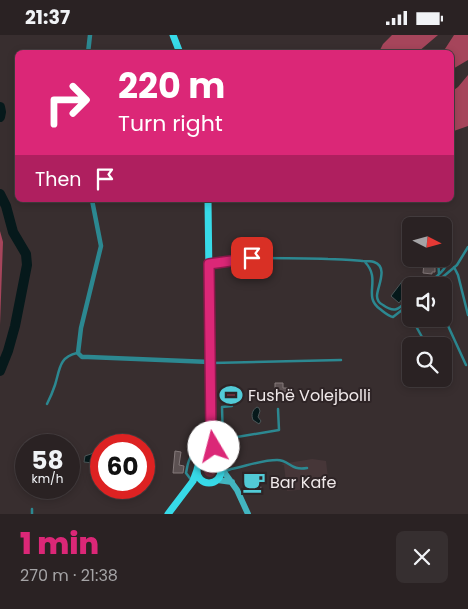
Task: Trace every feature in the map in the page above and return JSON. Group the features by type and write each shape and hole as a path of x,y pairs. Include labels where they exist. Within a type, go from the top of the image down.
{"main road":[{"path":"173,35 179,50"},
{"path":"197,470 202,481 211,483 220,474 211,434 208,202"},
{"path":"168,514 192,481 206,452 211,434"},
{"path":"201,462 209,459 218,464 232,482 248,514"},
{"path":"217,479 232,482"},
{"path":"182,496 202,481"}],"street":[{"path":"88,50 90,35"},
{"path":"92,202 101,246 81,328 78,353 82,357 210,362"}],"lane":[{"path":"442,277 454,267 468,247"},
{"path":"209,264 252,258 336,259 376,262 380,265 382,277 377,297 378,302 390,310 398,309 402,305"},
{"path":"364,261 372,275 372,300 375,306 389,316 394,317 402,310"},
{"path":"439,267 439,274"},
{"path":"435,277 446,267"},
{"path":"454,267 458,275 468,315"},
{"path":"449,327 466,365"},
{"path":"47,404 56,384 61,363 71,354 78,353"},
{"path":"210,362 341,360"},
{"path":"223,443 222,407 232,406"},
{"path":"214,447 237,437 279,430 278,409"},
{"path":"192,481 186,473 189,458 194,453 206,452"},
{"path":"224,472 277,460 294,468 307,468"},
{"path":"32,509 32,514"}],"shaded area":[{"path":"392,35 438,35 420,50 380,50"},
{"path":"454,35 468,35 468,60 454,68 454,50 444,50"},
{"path":"468,75 468,126 454,131 454,90"},
{"path":"0,231 3,242 0,325"},
{"path":"402,282 402,299 399,303 391,296"},
{"name":"Fushë Volejbolli","path":"227,389 235,389 236,401 227,402"},
{"path":"257,407 260,411 258,417 261,421 259,424 253,420 252,416 253,411"},
{"path":"90,454 90,463 84,462 85,456"},
{"path":"312,459 326,461 329,487 287,491 284,465 281,464"},
{"path":"208,465 212,465 216,471 212,477 208,477 204,473 204,469"}],"building":[{"path":"424,267 435,267 435,272 432,272 432,274 423,273"},
{"path":"275,383 283,383 283,388 290,388 291,396 286,396 286,392 275,393"},
{"path":"175,451 181,452 179,465 184,466 183,473 173,473"},
{"path":"257,473 261,488 252,490 248,476"}],"waterway":[{"path":"0,107 0,117"},
{"path":"0,194 6,206 13,232 26,254 27,265 15,326 0,371"}],"place":[{"name":"Fushë Volejbolli","path":"231,395"},
{"name":"Bar Kafe","path":"254,482"}],"route":[{"path":"214,447 211,434 209,264 252,258"}]}
